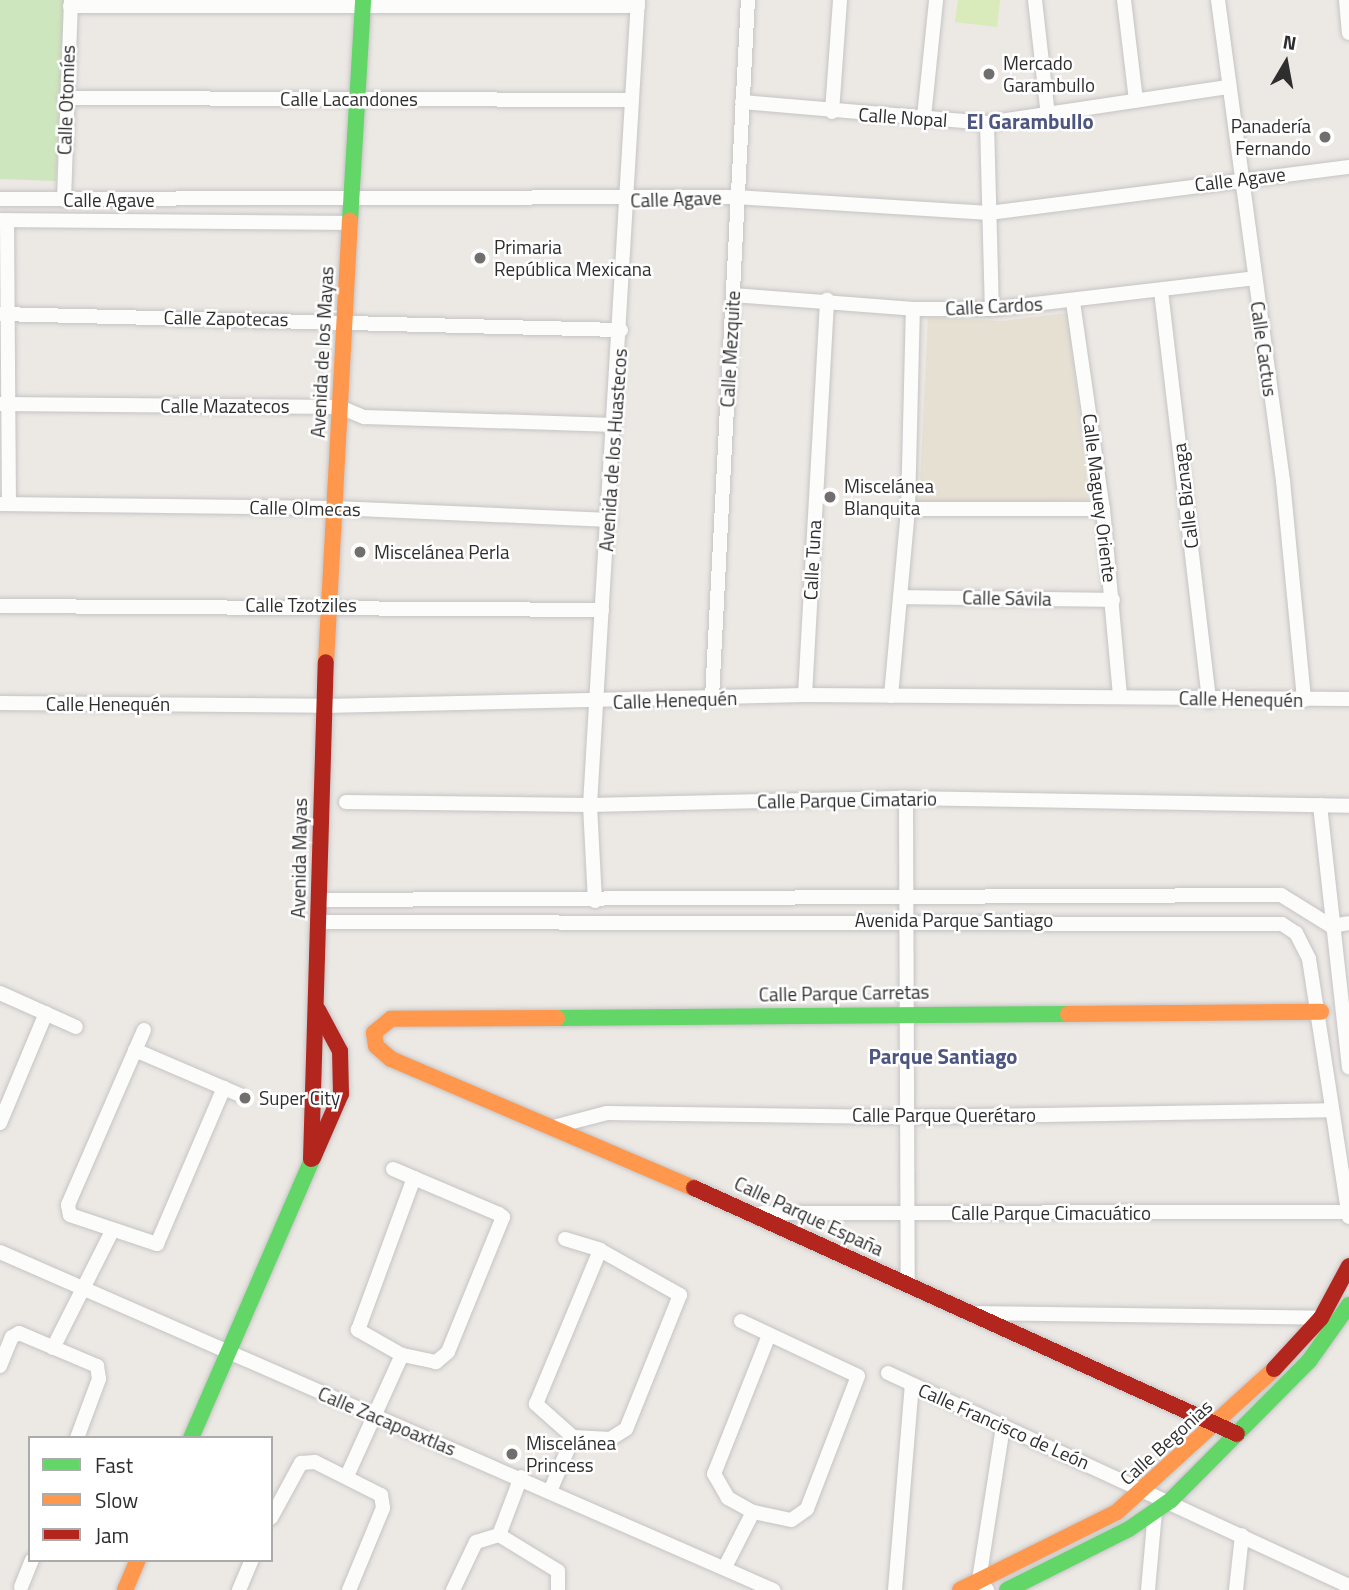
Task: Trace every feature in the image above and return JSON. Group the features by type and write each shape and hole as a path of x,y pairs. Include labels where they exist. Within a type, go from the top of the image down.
{"street":[{"name":"Calle Mezquite","path":"712,698 733,295 735,197 748,0"},
{"path":"832,112 840,0"},
{"path":"924,117 936,0"},
{"path":"1035,0 1048,116"},
{"path":"1124,0 1136,100"},
{"name":"Calle Cactus","path":"1218,0 1283,481 1304,700"},
{"path":"1346,0 1349,33"},
{"path":"71,3 638,3"},
{"name":"Calle Otomíes","path":"64,200 65,98 71,3"},
{"name":"Avenida de los Mayas","path":"324,706 348,223 363,3"},
{"name":"Avenida de los Huastecos","path":"595,901 590,805 610,520 638,3"},
{"name":"Calle Nopal","path":"743,102 832,112 986,123 1048,116 1229,86"},
{"name":"Calle Lacandones","path":"65,98 632,100"},
{"path":"986,123 992,309"},
{"name":"Calle Agave","path":"0,199 628,201 735,197 989,213 1244,178 1349,167"},
{"path":"4,220 5,504"},
{"name":"Calle Agave","path":"4,220 348,223"},
{"name":"Calle Cardos","path":"733,295 827,300 913,309 992,309 1073,302 1254,278"},
{"name":"Calle Biznaga","path":"1161,291 1209,701"},
{"name":"Calle Tuna","path":"804,695 827,300"},
{"name":"Calle Maguey Oriente","path":"1073,302 1103,509 1113,600 1119,695"},
{"path":"891,696 908,509 913,309"},
{"name":"Calle Zapotecas","path":"3,314 345,320 621,330"},
{"name":"Calle Mazatecos","path":"4,404 340,407 364,417 615,425"},
{"name":"Calle Olmecas","path":"5,504 335,508 610,520"},
{"path":"908,509 1103,509"},
{"name":"Calle Sávila","path":"901,597 1113,600"},
{"name":"Calle Tzotziles","path":"0,606 328,605 602,610"},
{"name":"Calle Henequén","path":"0,703 324,706 598,703 804,695 1119,695 1209,701 1349,699"},
{"name":"Avenida Mayas","path":"311,1159 318,1010 318,901 324,706"},
{"path":"906,798 909,1014 908,1284"},
{"name":"Calle Parque Cimatario","path":"346,802 590,805 906,798 1349,806"},
{"path":"1320,805 1331,926 1349,1067"},
{"name":"Avenida Parque Santiago","path":"318,901 1281,895 1331,926"},
{"name":"Avenida Parque Santiago","path":"318,922 908,919 1274,922 1296,933 1305,950 1321,1012 1332,1110 1349,1217"},
{"path":"1331,926 1349,923"},
{"path":"0,993 76,1027"},
{"name":"Avenida Mayas","path":"192,1436 342,1083 340,1051 318,1010"},
{"name":"Calle Parque Carretas","path":"374,1033 391,1018 1321,1012"},
{"path":"0,1123 46,1013"},
{"path":"144,1030 68,1205 70,1215 152,1245 162,1240 224,1088"},
{"name":"Calle Parque España","path":"374,1033 376,1046 391,1059 557,1126 975,1313 1237,1434"},
{"path":"135,1050 240,1095"},
{"name":"Calle Parque Querétaro","path":"557,1126 607,1113 909,1117 1332,1110"},
{"path":"393,1169 414,1178 503,1217 446,1356 431,1362 402,1355 364,1337 357,1324 414,1178"},
{"name":"Calle Parque Cimacuático","path":"753,1213 1348,1212"},
{"path":"53,1348 112,1231"},
{"path":"565,1239 600,1250 676,1290 681,1299 626,1429 610,1439 573,1437 536,1404 600,1250"},
{"name":"Calle Zacapoaxtlas","path":"0,1252 228,1354 551,1489 773,1590"},
{"name":"Calle Begonias","path":"961,1590 983,1585 1117,1513 1147,1489 1218,1425 1321,1318 1349,1265"},
{"path":"1007,1590 1156,1511 1171,1500 1309,1361 1349,1305"},
{"path":"975,1313 1321,1318"},
{"path":"741,1321 852,1370 859,1381 807,1509 791,1520 753,1512 720,1492 714,1474 769,1335"},
{"path":"0,1366 15,1333 100,1369 78,1436"},
{"path":"346,1476 402,1355"},
{"name":"Calle Francisco de León","path":"888,1373 1171,1500 1349,1586"},
{"path":"895,1590 912,1385"},
{"path":"983,1585 1003,1426"},
{"path":"551,1489 573,1437"},
{"path":"273,1514 301,1463 314,1462 381,1495 384,1503 349,1590"},
{"path":"499,1535 521,1477"},
{"path":"1148,1590 1156,1511"},
{"path":"725,1567 753,1512"},
{"path":"453,1590 476,1542 499,1535 558,1571 558,1590"},
{"path":"1236,1590 1242,1535"},
{"path":"22,1587 31,1562"},
{"path":"125,1590 137,1562"},
{"path":"239,1590 251,1562"},
{"path":"1321,1590 1323,1573"}],"shaded area":[{"path":"1068,313 1089,500 919,505 928,317 1002,321"}],"green space":[{"path":"0,0 66,0 56,181 0,179"},
{"path":"958,0 1000,0 997,27 955,22"}],"traffic: fast":[{"path":"350,221 363,0"},
{"path":"557,1018 1068,1014"},
{"path":"192,1436 313,1158"},
{"path":"1007,1590 1129,1529 1171,1500 1309,1361 1349,1305"}],"traffic: slow":[{"path":"326,662 350,221"},
{"path":"1068,1014 1321,1012"},
{"path":"557,1018 391,1019 374,1033 376,1046 391,1059 694,1188"},
{"path":"960,1590 1117,1512 1274,1369"},
{"path":"125,1590 137,1562"}],"traffic: jam":[{"path":"311,1159 326,662"},
{"path":"313,1158 341,1094 340,1051 318,1010"},
{"path":"694,1188 1237,1434"},
{"path":"1274,1369 1321,1318 1349,1266"}],"place":[{"name":"Mercado Garambullo","path":"989,74"},
{"name":"Panadería Fernando","path":"1325,137"},
{"name":"Primaria República Mexicana","path":"480,258"},
{"name":"Miscelánea Blanquita","path":"830,497"},
{"name":"Miscelánea Perla","path":"360,552"},
{"name":"Super City","path":"245,1098"},
{"name":"Miscelánea Princess","path":"512,1454"}],"district":[{"name":"El Garambullo","path":"1030,121"},
{"name":"Parque Santiago","path":"943,1056"}]}
